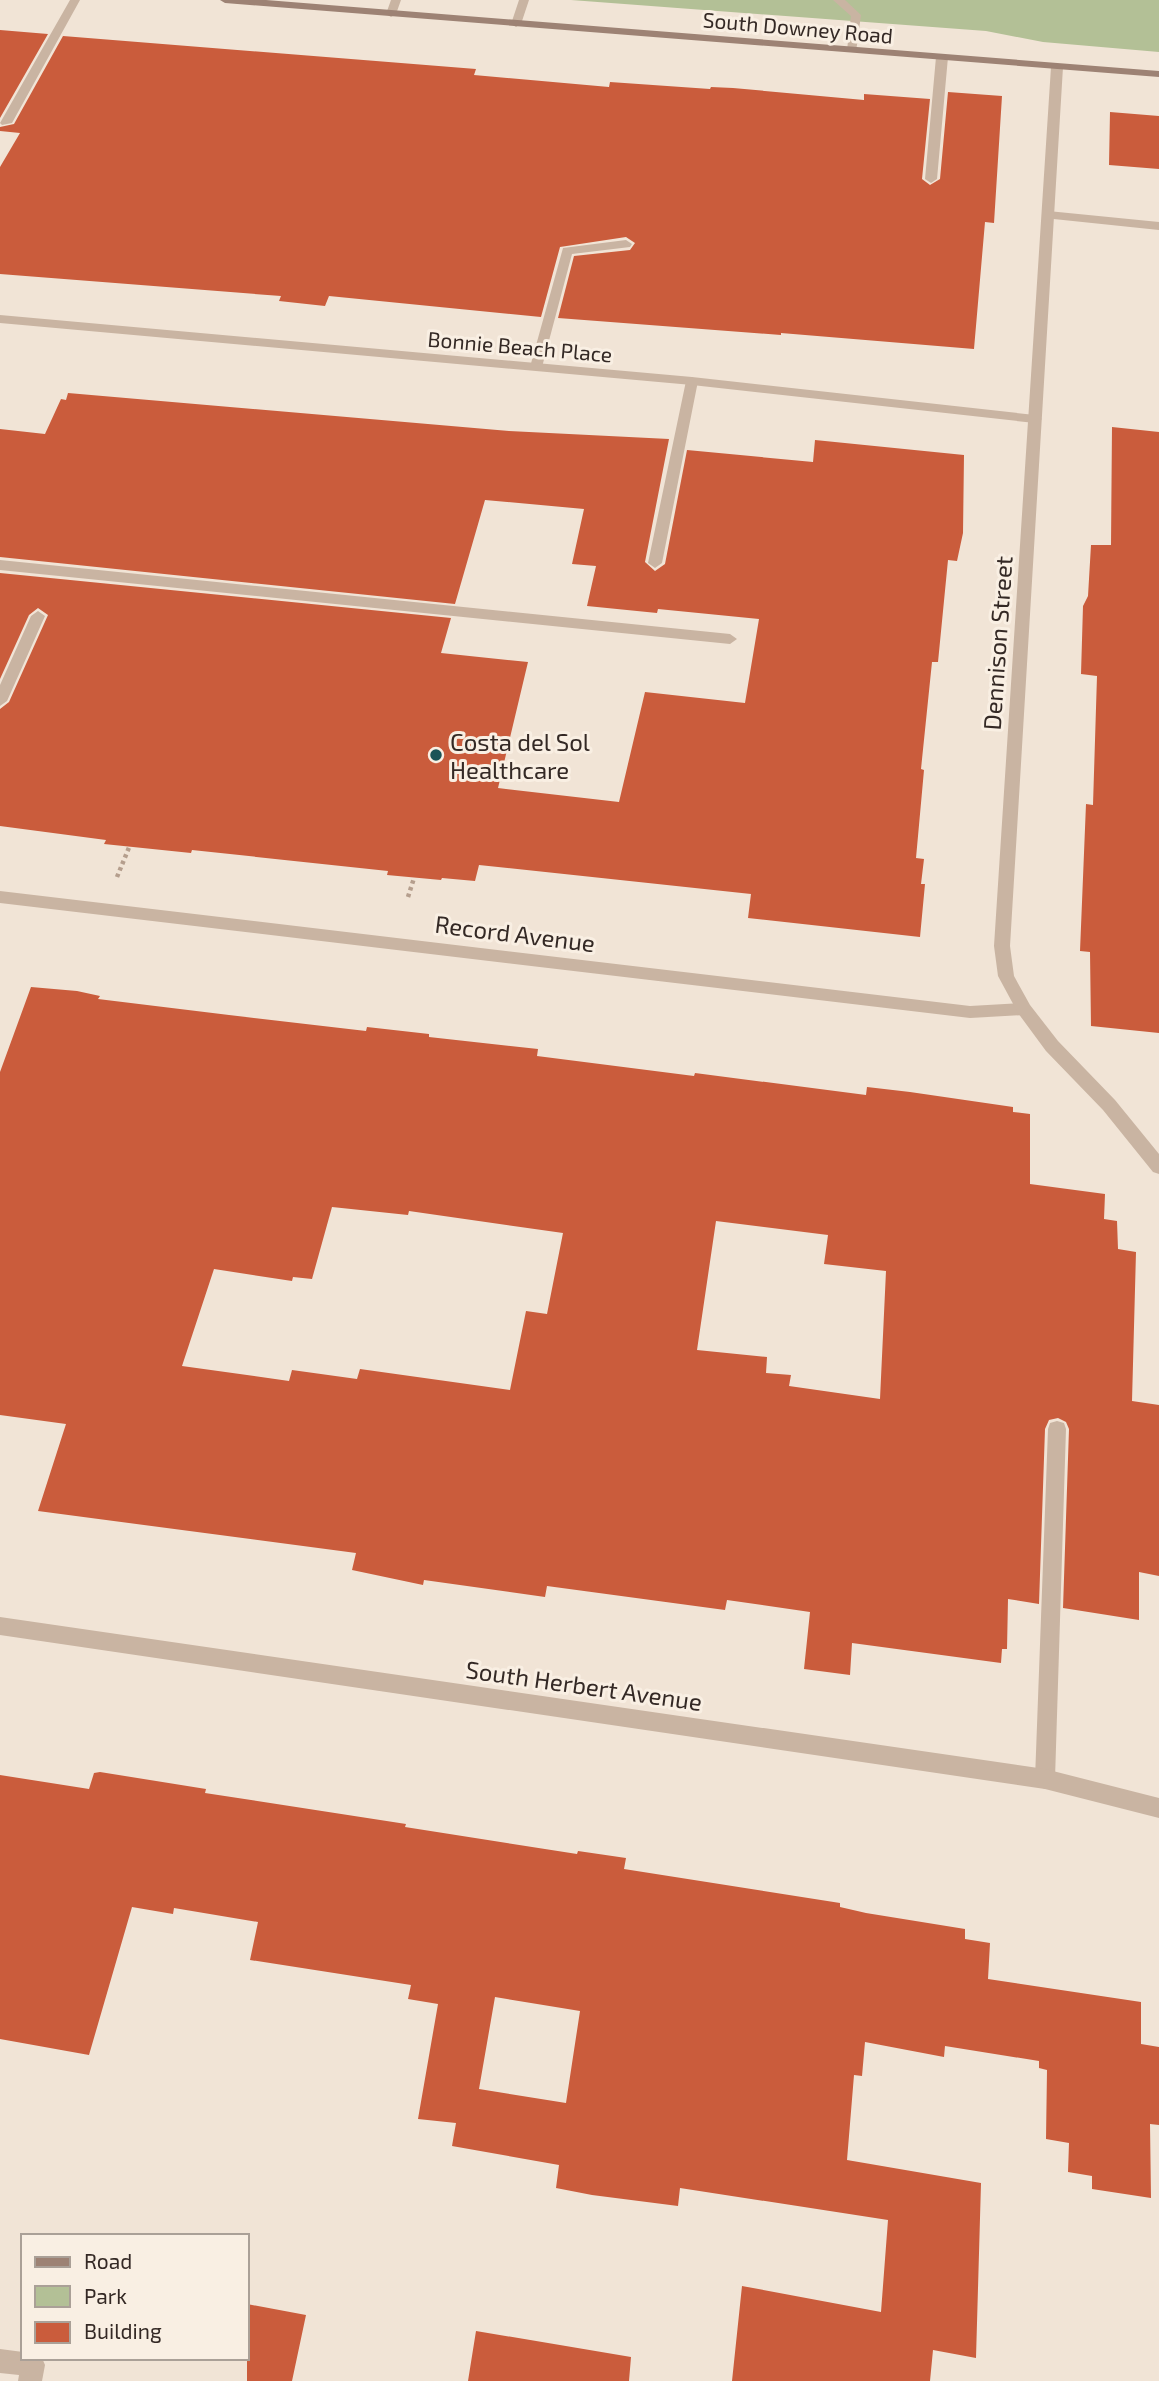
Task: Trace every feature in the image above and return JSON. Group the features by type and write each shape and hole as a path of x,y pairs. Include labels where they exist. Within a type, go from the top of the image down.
{"main road":[{"name":"South Downey Road","path":"225,0 1159,74"}],"street":[{"path":"6,122 75,0"},
{"path":"391,13 396,0"},
{"path":"516,24 524,0"},
{"path":"838,0 856,15 852,50"},
{"path":"931,179 942,57"},
{"name":"Dennison Street","path":"1057,67 1002,946 1006,976 1024,1009 1052,1046 1108,1105 1159,1167"},
{"path":"1048,215 1159,226"},
{"path":"536,367 567,251 626,244"},
{"name":"Bonnie Beach Place","path":"0,319 692,381 1035,419"},
{"path":"655,564 692,381"},
{"path":"0,565 730,639"},
{"path":"0,702 38,616"},
{"name":"Record Avenue","path":"0,897 970,1012 1024,1009"},
{"path":"1045,1779 1057,1429"},
{"name":"South Herbert Avenue","path":"0,1626 1045,1779 1159,1808"},
{"path":"0,2361 33,2365 30,2381"}],"path":[{"path":"114,887 130,845"},
{"path":"408,897 414,878"}],"green space":[{"path":"571,0 1159,0 1159,52 1043,42 986,31"}],"building":[{"path":"0,30 48,34 0,118"},
{"path":"63,36 476,69 474,75 609,87 610,82 710,89 733,88 864,100 864,94 930,99 922,179 930,185 940,179 948,92 1002,96 994,223 985,222 974,349 558,318 574,256 630,250 635,243 626,237 560,247 541,317 329,296 325,306 279,301 281,296 0,274 0,167 20,133 0,131 0,127 14,124"},
{"path":"1110,112 1159,116 1159,169 1109,165"},
{"path":"68,393 509,431 669,439 645,562 655,571 665,564 687,450 813,462 815,440 964,455 963,533 957,561 948,560 938,662 932,662 921,769 924,770 916,858 924,859 921,884 925,884 920,937 748,918 751,894 479,865 475,881 441,880 387,875 388,871 192,850 191,853 104,844 106,840 0,826 0,709 9,702 48,615 38,608 29,615 0,679 0,573 451,618 441,653 528,662 498,788 619,802 645,692 745,703 759,619 658,609 657,613 587,606 596,566 572,564 584,509 485,500 455,604 0,557 0,429 45,434 61,399 66,400"},
{"path":"1112,427 1159,432 1159,1033 1091,1026 1090,952 1080,951 1086,804 1093,805 1097,676 1081,674 1083,606 1088,596 1091,545 1111,545"},
{"path":"31,987 77,991 100,996 98,999 229,1015 366,1031 367,1027 429,1034 429,1037 538,1049 537,1056 694,1076 695,1073 866,1095 867,1087 910,1092 1013,1107 1013,1112 1030,1114 1030,1184 1105,1194 1104,1219 1117,1221 1118,1249 1136,1252 1132,1401 1159,1405 1159,1576 1139,1572 1139,1620 1063,1608 1069,1429 1066,1422 1058,1418 1049,1420 1045,1429 1039,1604 1008,1599 1007,1649 1002,1649 1001,1663 852,1643 850,1675 804,1669 810,1612 727,1600 725,1610 547,1586 545,1597 424,1580 423,1585 352,1570 356,1553 38,1511 66,1424 0,1415 0,1072","holes":["332,1207 408,1215 409,1211 563,1233 547,1314 526,1311 510,1390 360,1369 357,1379 292,1370 289,1381 182,1366 214,1269 292,1281 293,1277 312,1279","716,1221 828,1235 824,1264 886,1271 880,1399 789,1386 791,1375 766,1373 767,1357 697,1350"]},
{"path":"94,1773 206,1789 205,1793 406,1824 405,1827 577,1854 578,1851 626,1858 624,1869 840,1903 840,1907 866,1913 965,1929 965,1939 990,1943 988,1979 1141,2002 1141,2044 1159,2047 1159,2125 1150,2124 1151,2198 1092,2189 1092,2176 1068,2172 1069,2143 1046,2139 1047,2070 1039,2068 1039,2061 945,2046 944,2057 865,2042 862,2076 854,2075 847,2160 981,2183 976,2358 933,2350 930,2381 732,2381 742,2286 881,2312 888,2220 680,2188 678,2206 592,2195 556,2188 559,2165 452,2146 456,2123 418,2119 438,2004 408,1999 411,1985 250,1960 258,1922 174,1908 173,1914 132,1907 89,2055 0,2039 0,1775 89,1789","holes":["495,1997 580,2011 566,2103 479,2089"]},
{"path":"248,2304 306,2315 292,2381 247,2381"},
{"path":"476,2331 631,2357 629,2381 468,2381"}],"place":[{"name":"Costa del Sol Healthcare","path":"436,755"}]}
